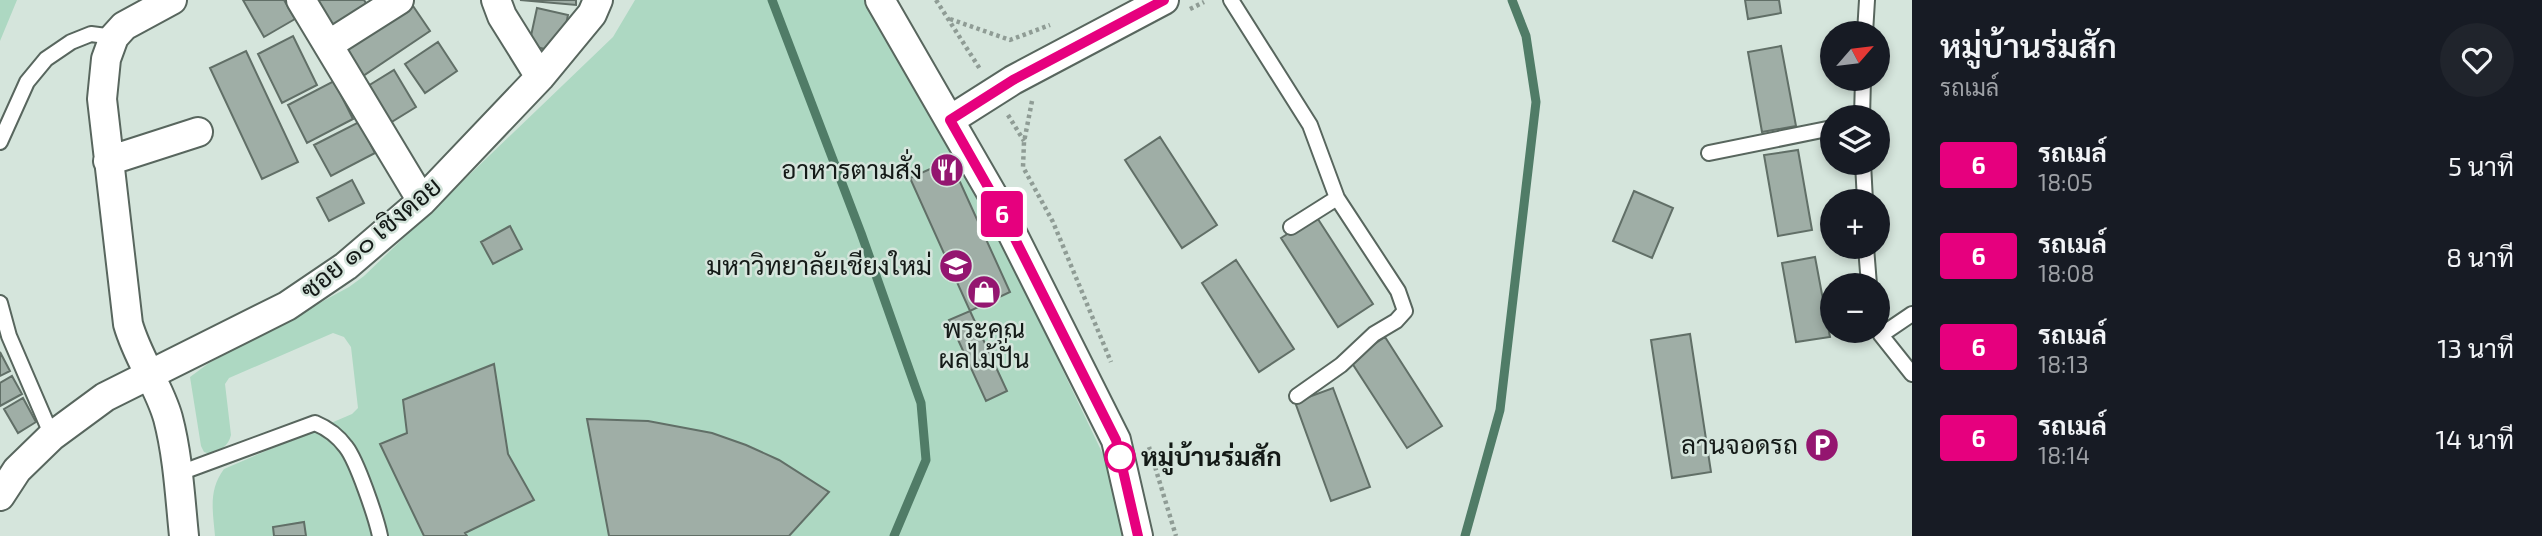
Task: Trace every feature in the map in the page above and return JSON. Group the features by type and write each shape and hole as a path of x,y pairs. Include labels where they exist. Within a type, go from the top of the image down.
{"street":[{"path":"172,0 124,26 114,37 106,59 102,99 128,324 134,345 167,417 184,536"},
{"path":"301,0 422,201"},
{"path":"328,45 399,0"},
{"path":"496,0 502,16 540,77"},
{"name":"ซอย ๑๐ เชิงดอย","path":"0,496 18,470 52,436 105,397 287,306 346,266 422,201 540,77 592,14 598,0"},
{"path":"880,0 996,201 1116,440 1138,536"},
{"path":"950,120 1013,80 1172,7"},
{"path":"108,160 198,132"}],"lane":[{"path":"1231,0 1310,125 1337,198 1398,291 1405,312 1396,321 1374,334 1341,365 1297,396"},
{"path":"1866,21 1867,0"},
{"path":"0,142 27,82 46,58 71,41 91,34 114,37"},
{"path":"1709,153 1820,130"},
{"path":"1290,227 1337,198"},
{"path":"0,303 9,336 52,436"},
{"path":"1890,324 1912,314"},
{"path":"1890,342 1912,374"},
{"path":"177,474 315,423 327,428 347,448 376,519 380,536"}],"path":[{"path":"1172,7 1204,2"},
{"path":"949,18 1010,40 1058,22"},
{"path":"1032,100 1024,142 1023,167 1053,222 1115,370"},
{"path":"1146,437 1176,536"}],"green space":[{"path":"0,0 17,0 0,41"},
{"path":"635,0 867,0 961,157 1109,467 1128,536 215,536 214,493 224,469 352,414 358,408 351,347 344,337 333,333 229,378 225,384 230,439 221,449 210,454 204,452 201,446 190,377 209,363 349,287 364,276 613,37"}],"building":[{"path":"243,0 284,0 295,19 264,37"},
{"path":"315,0 364,0 372,13 331,37"},
{"path":"520,0 576,0 576,5"},
{"path":"1745,0 1779,0 1781,13 1748,19"},
{"path":"411,3 430,31 357,80 338,52"},
{"path":"537,8 568,15 560,53 529,45"},
{"path":"293,36 317,85 282,103 258,54"},
{"path":"438,42 457,71 425,93 405,64"},
{"path":"1781,46 1796,126 1762,132 1748,52"},
{"path":"246,51 298,162 262,179 210,68"},
{"path":"394,70 416,107 385,126 363,89"},
{"path":"334,81 353,119 307,143 288,105"},
{"path":"359,122 375,153 331,176 314,145"},
{"path":"1160,137 1217,225 1182,248 1125,160"},
{"path":"1798,150 1812,230 1778,236 1764,155"},
{"path":"950,160 1010,292 970,311 910,178"},
{"path":"352,180 364,203 329,221 317,198"},
{"path":"1634,191 1673,208 1652,258 1613,241"},
{"path":"1316,216 1373,304 1338,327 1281,238"},
{"path":"510,226 522,249 493,264 481,242"},
{"path":"1815,257 1820,284 1820,338 1796,342 1782,263"},
{"path":"1236,260 1294,349 1259,372 1202,283"},
{"path":"970,311 1007,391 986,401 949,320"},
{"path":"1690,334 1711,472 1672,478 1651,340"},
{"path":"1385,337 1442,426 1407,448 1350,360"},
{"path":"0,352 10,371 0,376"},
{"path":"494,364 508,454 534,500 465,533 467,536 424,536 380,444 407,433 403,400"},
{"path":"12,376 22,394 0,406 0,383"},
{"path":"1333,388 1370,487 1331,501 1295,402"},
{"path":"23,398 36,422 18,433 4,409"},
{"path":"587,419 648,421 712,433 779,460 829,492 789,536 609,536"},
{"path":"304,522 306,536 274,536 273,527"}],"waterway":[{"path":"772,0 861,233 921,403 926,460 894,536"},
{"path":"1465,536 1500,410 1536,102 1526,36 1512,0"}],"bus line":[{"name":"6","path":"1138,536 1116,440 996,201 950,120 1013,80 1164,0"}],"place":[{"name":"อาหารตามสั่ง","path":"947,170"},
{"name":"มหาวิทยาลัยเชียงใหม่","path":"956,266"},
{"name":"พระคุณ ผลไม้ปั่น","path":"984,292"},
{"name":"ลานจอดรถ","path":"1822,445"},
{"name":"หมู่บ้านร่มสัก","path":"1120,457"}]}
